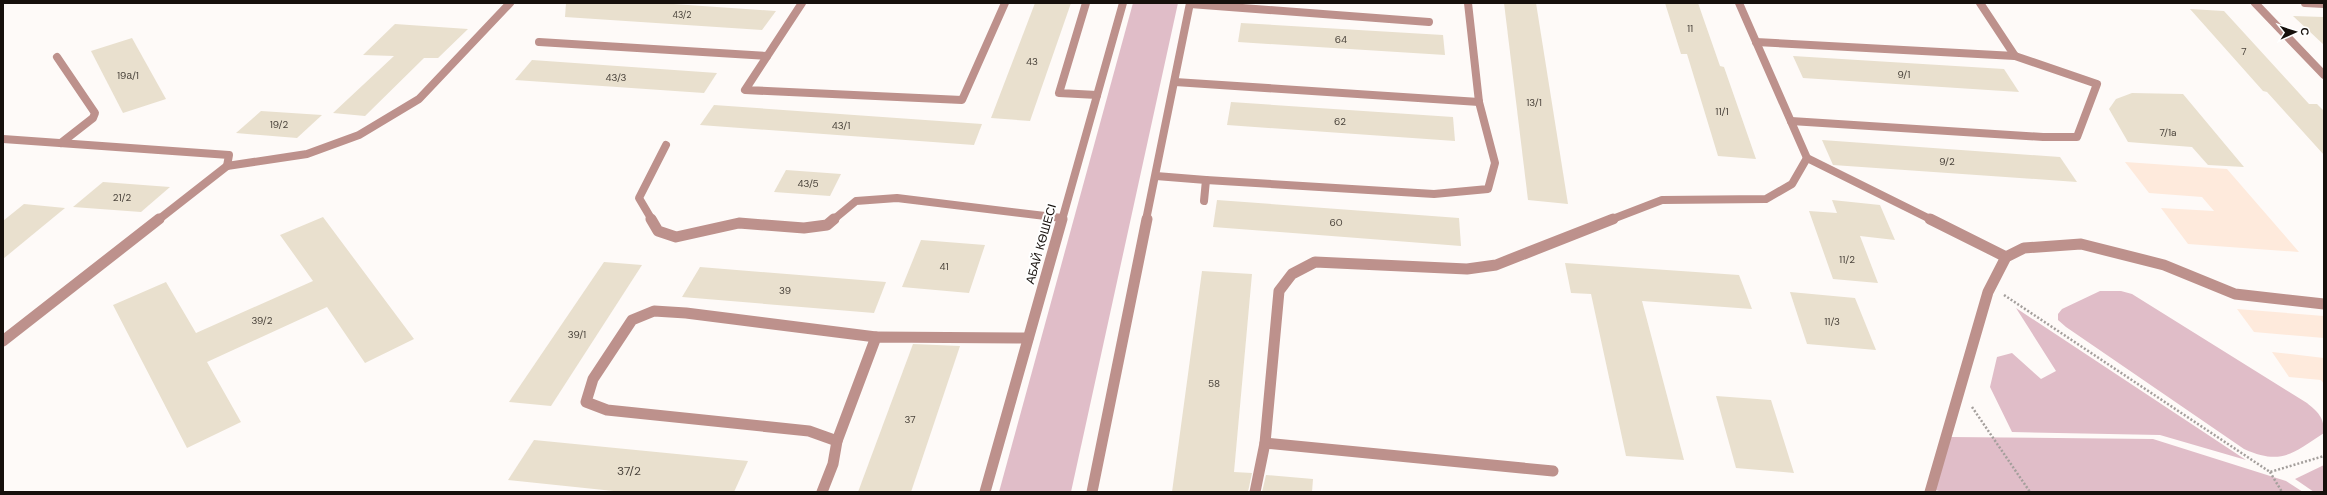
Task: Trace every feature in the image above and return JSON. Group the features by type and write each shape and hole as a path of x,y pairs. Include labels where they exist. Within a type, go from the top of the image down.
{"street":[{"path":"3,341 227,166 307,154 358,135 419,99 510,3"},
{"path":"802,3 745,90 962,100 1005,3"},
{"path":"1086,3 1059,93 1097,95"},
{"name":"АБАЙ КӨШЕСІ","path":"985,492 1123,3"},
{"path":"1156,176 1434,194 1488,189 1495,163 1479,102 1468,3"},
{"path":"1739,3 1807,158 2006,258"},
{"path":"1980,3 2016,56"},
{"path":"2255,3 2323,74"},
{"path":"2305,3 2324,4"},
{"path":"1092,492 1190,4 1429,22"},
{"path":"539,42 767,56"},
{"path":"1756,42 2016,56 2097,84 2077,137 2043,137 1790,121"},
{"path":"57,57 95,113 93,118 61,143"},
{"path":"1175,82 1479,102"},
{"path":"3,139 229,155 227,166"},
{"path":"666,145 639,198 658,231 676,237 739,223 786,224 804,228 827,225 856,201 897,198 1062,218"},
{"path":"1255,492 1265,443 1279,290 1292,274 1314,262 1467,269 1496,265 1662,200 1766,199 1792,184 1807,158"},
{"path":"1204,201 1206,180"},
{"path":"1930,492 1991,286 2006,258 2024,248 2081,244 2164,265 2234,294 2324,304"},
{"path":"837,441 809,431 607,410 586,402 593,379 632,320 654,312 686,313 876,337 1028,338"},
{"path":"822,492 833,464 837,441 876,337"},
{"path":"1265,443 1553,471"}],"path":[{"path":"1991,286 2270,472 2282,492"},
{"path":"1960,390 2030,492"},
{"path":"2270,472 2324,456"}],"shaded area":[{"path":"1133,3 1178,3 1071,492 999,492"},
{"path":"2125,162 2227,169 2299,252 2188,244 2161,208 2214,211 2202,197 2149,193"},
{"path":"2100,291 2121,291 2132,294 2307,403 2320,415 2324,427 2324,433 2295,451 2278,457 2257,454 2244,449 2058,320 2058,314 2062,309"},
{"path":"2016,308 2246,460 2160,435 2012,432 1990,387 1997,357 2012,353 2041,379 2056,371"},
{"path":"2237,309 2324,316 2324,338 2254,332"},
{"path":"2272,352 2324,358 2324,384 2321,380 2289,377"},
{"path":"1950,437 2153,439 2286,481 2303,492 1943,492 1931,489"},
{"path":"2324,465 2324,492 2314,492 2295,479"}],"building":[{"path":"566,3 659,3 776,11 762,30 565,17"},
{"path":"1035,3 1071,3 1030,121 991,118"},
{"path":"1504,3 1536,3 1568,204 1528,200"},
{"path":"1665,3 1698,3 1720,66 1724,67 1756,159 1718,156 1687,54 1681,54"},
{"path":"2190,9 2224,11 2309,104 2317,104 2324,111 2324,155 2267,92 2263,91"},
{"path":"2293,16 2324,17 2324,45"},
{"path":"1241,23 1443,35 1445,55 1238,42"},
{"path":"395,24 468,29 438,58 424,58 365,116 333,113 394,56 363,55"},
{"path":"132,38 166,99 123,113 91,51"},
{"path":"1793,56 2004,69 2019,92 1803,78"},
{"path":"532,60 717,73 704,93 515,80"},
{"path":"2132,93 2183,94 2244,167 2208,165 2192,147 2128,142 2109,109 2116,99"},
{"path":"1231,102 1453,117 1455,141 1227,125"},
{"path":"714,105 982,124 974,145 700,125"},
{"path":"261,111 322,115 297,138 236,133"},
{"path":"1822,140 2060,157 2077,182 1833,165"},
{"path":"786,170 841,174 830,196 774,192"},
{"path":"103,182 170,187 141,212 73,207"},
{"path":"1217,200 1459,218 1461,246 1213,227"},
{"path":"1832,200 1880,205 1895,240 1860,236 1878,283 1833,279 1809,211 1837,213"},
{"path":"24,204 65,208 3,259 3,221"},
{"path":"323,217 414,339 365,363 327,307 207,362 241,422 187,448 113,305 166,282 196,333 313,281 280,235"},
{"path":"921,240 985,245 969,293 902,287"},
{"path":"604,262 642,265 551,406 509,402"},
{"path":"1565,263 1739,275 1752,309 1642,301 1684,460 1626,456 1591,294 1571,293"},
{"path":"700,267 886,282 874,313 682,297"},
{"path":"1202,271 1252,274 1234,472 1252,473 1248,492 1172,492"},
{"path":"1790,292 1855,298 1876,350 1807,344"},
{"path":"913,344 960,346 911,492 858,492"},
{"path":"1716,396 1771,400 1794,473 1736,468"},
{"path":"534,440 748,461 734,492 623,492 508,480"},
{"path":"1266,475 1313,479 1312,492 1262,492"}]}
